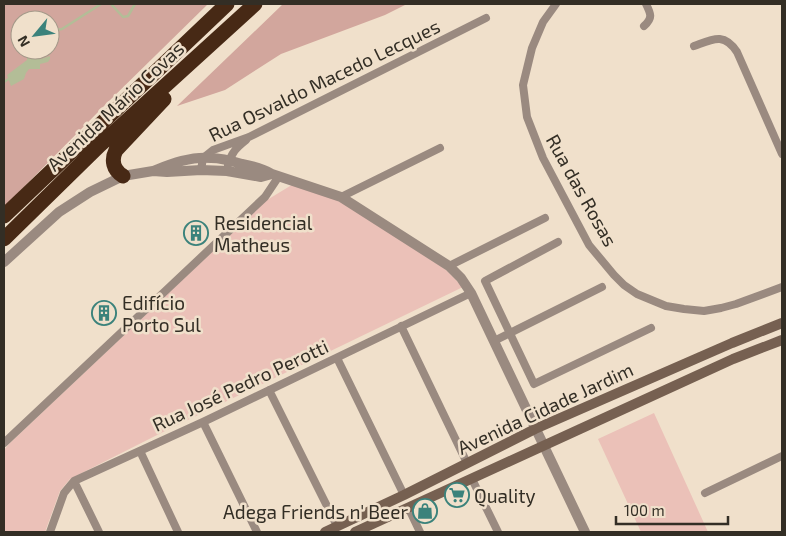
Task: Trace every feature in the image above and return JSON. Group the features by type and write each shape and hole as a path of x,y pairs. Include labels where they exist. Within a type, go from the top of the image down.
{"highway":[{"name":"Avenida Mário Covas","path":"4,216 228,4"},
{"name":"Avenida Mário Covas","path":"4,239 100,145 255,4"},
{"path":"123,176 114,167 113,161 116,150 234,24"}],"main road":[{"name":"Avenida Cidade Jardim","path":"325,532 404,495 535,429 782,323"},
{"name":"Avenida Cidade Jardim","path":"355,532 733,359 782,340"},
{"path":"430,482 436,496"}],"street":[{"name":"Rua das Rosas","path":"556,4 543,22 532,48 523,85 527,116 543,158 589,245 624,285 637,294 666,306 704,311 736,304 782,287"},
{"path":"644,26 650,19 646,4"},
{"name":"Rua Osvaldo Macedo Lecques","path":"203,158 213,150 249,137 486,18"},
{"path":"694,46 716,38 728,40 734,46 782,154"},
{"path":"227,171 231,155 249,137"},
{"path":"342,197 440,148"},
{"path":"154,172 184,161 209,157 263,169 275,175 342,197 449,266 461,278 471,293 585,532"},
{"path":"201,170 203,158"},
{"path":"4,262 59,212 90,192 123,176 154,172 201,170 227,171 261,177 275,175"},
{"path":"4,443 265,197 275,175"},
{"path":"449,266 545,218"},
{"path":"558,242 484,282 534,384 650,328"},
{"path":"494,341 602,287"},
{"name":"Rua José Pedro Perotti","path":"74,481 203,422 471,293"},
{"path":"402,326 467,463"},
{"path":"337,358 404,495"},
{"path":"269,390 337,526"},
{"path":"203,422 257,532"},
{"path":"140,451 178,532"},
{"path":"705,493 782,456"},
{"path":"472,479 498,532"},
{"path":"50,532 64,493 74,481 99,532"},
{"path":"408,509 420,532"}],"shaded area":[{"path":"4,4 208,4 4,207"},
{"path":"283,4 407,4 385,15 281,54 225,90 177,106"},
{"path":"27,60 49,60 40,64 40,69 29,69 24,79 11,86 7,75"},
{"path":"295,183 339,200 445,269 463,287 70,479 60,491 45,532 4,532 4,450 267,200"},
{"path":"654,413 708,532 641,532 598,439"}],"waterway":[{"path":"60,29 101,4"},
{"path":"111,4 123,17 128,16 135,4"},
{"path":"4,82 10,78"}],"place":[{"name":"Residencial Matheus","path":"196,233"},
{"name":"Edifício Porto Sul","path":"104,313"},
{"name":"Quality","path":"457,495"},
{"name":"Adega Friends n' Beer","path":"425,511"}]}
